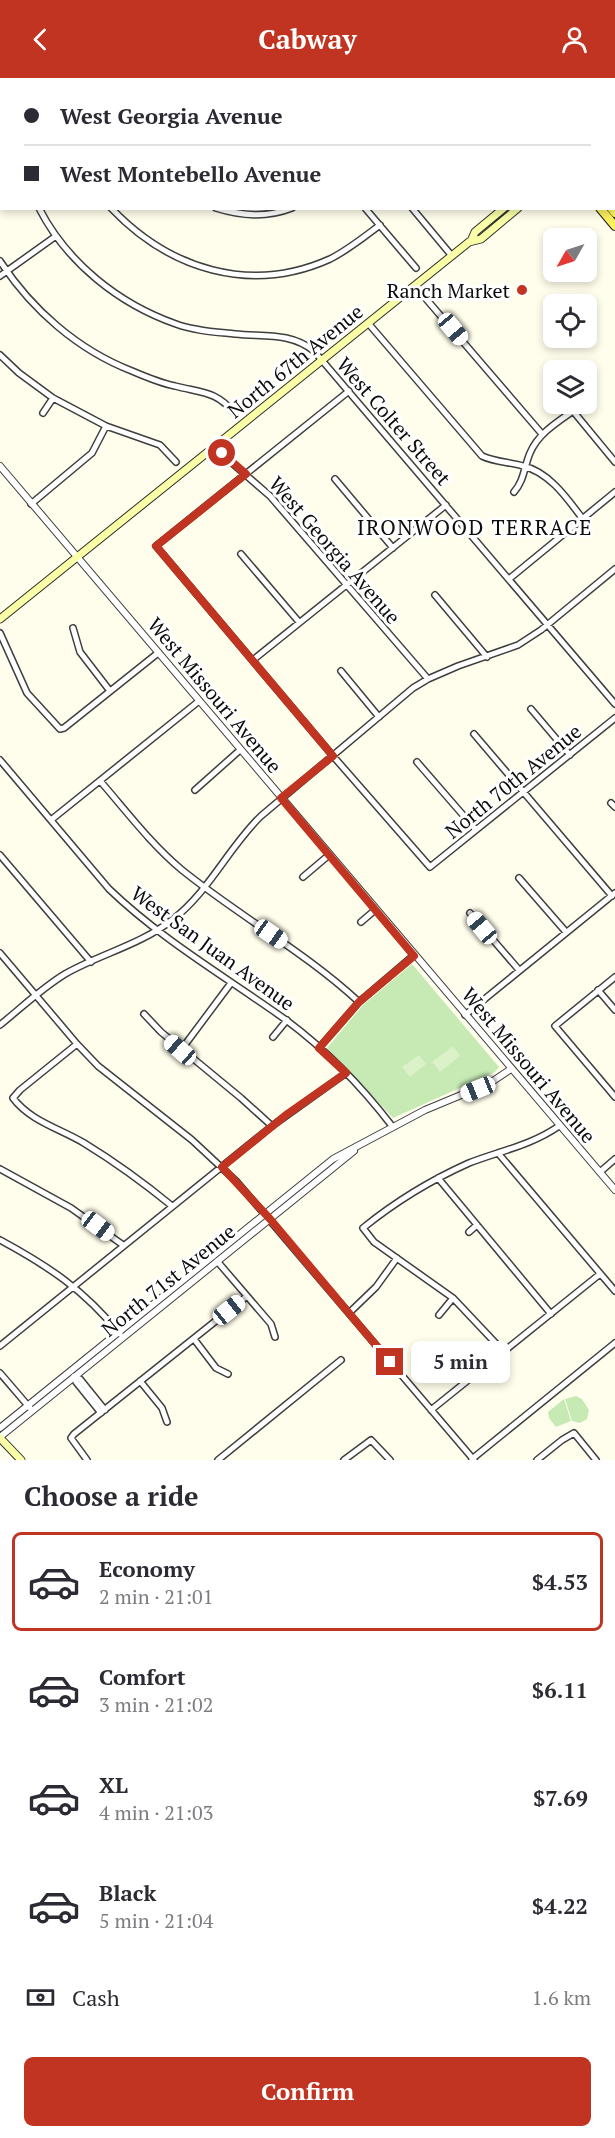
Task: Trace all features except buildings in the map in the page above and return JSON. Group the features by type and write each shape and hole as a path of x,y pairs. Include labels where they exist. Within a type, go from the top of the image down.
{"main road":[{"name":"North 67th Avenue","path":"471,241 475,232 502,210"},
{"name":"North 67th Avenue","path":"0,619 452,256 471,241 481,239 516,210"},
{"path":"602,210 615,226"},
{"path":"0,1437 21,1460"}],"street":[{"name":"West Colter Street","path":"40,210 56,236 76,260 97,280 132,305 178,325 245,335 284,336 308,346 349,391 615,704"},
{"path":"113,210 128,226 168,253 200,268 239,275 274,274 303,269 340,254 380,225"},
{"path":"223,210 241,215 259,216 284,210"},
{"path":"367,210 416,268"},
{"path":"414,210 452,256"},
{"path":"0,276 56,236"},
{"path":"0,261 24,294 44,315 97,354 162,383 209,393 222,400 235,414"},
{"path":"416,286 542,434"},
{"path":"368,323 482,456 491,460 525,466 546,477 560,490 582,518"},
{"path":"0,355 19,373 53,398 106,426 160,445 176,462"},
{"path":"333,756 156,546 349,391"},
{"path":"43,413 53,398"},
{"path":"514,492 521,485 525,466 536,442 542,434 573,411 615,462"},
{"path":"32,504 92,453 106,426"},
{"name":"West Georgia Avenue","path":"216,446 224,456 270,496 428,679"},
{"name":"West Missouri Avenue","path":"0,466 615,1190"},
{"path":"335,479 393,548"},
{"path":"509,579 615,492"},
{"path":"253,660 446,505"},
{"path":"241,554 299,622"},
{"path":"0,1025 65,974 158,930 187,908 205,888 251,826 281,798 428,679 518,645 615,569"},
{"path":"435,595 487,657"},
{"path":"72,628 80,652 110,691"},
{"path":"0,633 6,642 23,686 60,729 158,653"},
{"path":"341,671 379,717"},
{"path":"51,820 199,701"},
{"path":"531,709 570,755"},
{"name":"North 70th Avenue","path":"333,756 430,867 615,718"},
{"path":"465,1015 613,895 474,734"},
{"path":"195,790 240,750"},
{"name":"West San Juan Avenue","path":"0,760 127,906 231,983 287,1020 346,1073 392,1126"},
{"path":"417,762 476,830"},
{"path":"101,782 154,844 205,888 310,962 359,1002"},
{"path":"0,855 91,962"},
{"path":"303,877 329,855"},
{"path":"519,878 566,932"},
{"path":"361,922 375,910"},
{"path":"470,913 519,970"},
{"path":"0,954 98,1066 192,1140 222,1167 268,1216 472,1459 615,1343"},
{"path":"319,1048 359,1002 414,956"},
{"path":"615,977 555,1026 615,1097"},
{"path":"180,1050 231,983"},
{"path":"598,990 615,1010"},
{"path":"144,1014 180,1050 241,1098 272,1126"},
{"path":"273,1037 287,1020"},
{"path":"77,1044 20,1090 14,1098 29,1114 114,1162 172,1206"},
{"name":"North 71st Avenue","path":"0,1437 30,1408 268,1216 333,1159 425,1110 490,1083 511,1069"},
{"path":"0,1346 272,1126 346,1073"},
{"path":"504,1352 453,1298 374,1242 363,1228 396,1203 438,1178 471,1163 537,1139 559,1126"},
{"path":"498,1153 615,1291"},
{"path":"600,1172 615,1159"},
{"path":"0,1168 71,1208 123,1245"},
{"path":"438,1178 551,1314"},
{"path":"469,1232 477,1225"},
{"path":"0,1240 36,1259 74,1286 88,1297 121,1335"},
{"path":"349,1313 376,1287 397,1258"},
{"path":"215,1259 271,1324 275,1337"},
{"path":"431,1410 600,1274"},
{"path":"87,1460 71,1438 247,1296"},
{"path":"439,1315 453,1298"},
{"path":"194,1339 216,1368 228,1374"},
{"path":"218,1460 341,1360"},
{"path":"0,1373 30,1408"},
{"path":"72,1374 76,1382 103,1411"},
{"path":"140,1381 162,1408 166,1422"},
{"name":"North 71st Avenue","path":"0,1428 30,1408"},
{"path":"537,1460 574,1433 596,1460"},
{"path":"344,1460 371,1440 390,1460"}],"green space":[{"path":"412,964 499,1067 495,1072 393,1118 327,1048 363,1005"},
{"path":"453,1046 460,1056 440,1072 432,1062"},
{"path":"419,1055 426,1064 410,1077 402,1067"},
{"path":"576,1396 582,1399 589,1410 587,1419 580,1423 572,1421 565,1399"},
{"path":"564,1399 571,1421 556,1427 549,1418 548,1412"}],"place":[{"name":"Ranch Market","path":"522,290"}],"district":[{"name":"IRONWOOD TERRACE","path":"475,527"}],"route":[{"path":"222,453 246,474 156,546 333,756 281,798 414,956 359,1002 319,1048 346,1073 286,1115 222,1167 270,1219 390,1362"}]}
